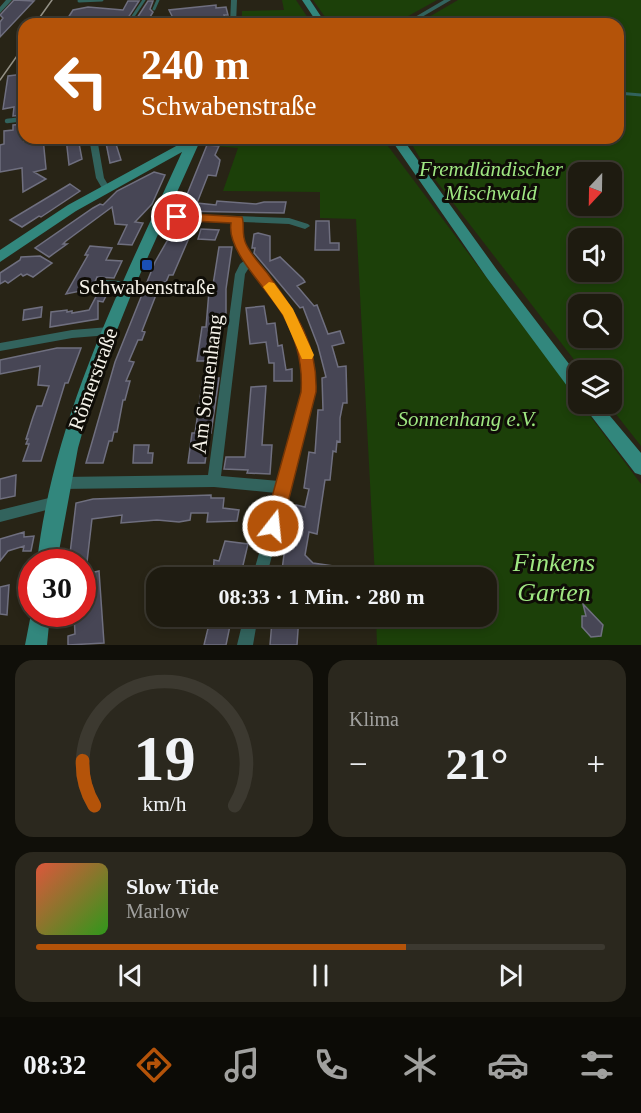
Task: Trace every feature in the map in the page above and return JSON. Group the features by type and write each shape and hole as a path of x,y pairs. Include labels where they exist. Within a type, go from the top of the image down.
{"street":[{"path":"0,11 9,0"},
{"path":"233,18 234,0"},
{"path":"306,0 318,18"},
{"path":"416,18 448,0"},
{"path":"94,144 100,178 106,188"},
{"path":"0,257 106,188 186,144"},
{"name":"Römerstraße","path":"49,549 60,483 80,410 129,284 193,144"},
{"path":"400,144 485,265 568,374"},
{"path":"148,165 168,168 177,176"},
{"path":"160,216 290,221 305,226"},
{"path":"238,220 237,239 250,261 289,312 300,334 310,375 307,402 262,567"},
{"name":"Am Sonnenhang","path":"214,481 240,274 243,266 250,261"},
{"path":"0,347 72,334 109,332"},
{"path":"598,414 641,466"},
{"path":"60,483 214,481 284,488"},
{"path":"0,516 57,502"},
{"path":"36,645 38,627"},
{"path":"245,645 249,627"}],"lane":[{"path":"79,1 102,0"},
{"path":"132,18 144,0"},
{"path":"154,9 158,0"},
{"path":"624,94 641,95"},
{"path":"7,121 18,120"},
{"path":"99,282 129,284"}],"green space":[{"path":"282,0 296,0 308,18 242,18 242,11 284,10"},
{"path":"313,0 437,0 405,18 326,18"},
{"name":"Fremdländischer Mischwald","path":"458,0 641,0 641,446 616,414 622,414 622,360 574,360 424,165 412,144 624,144 624,18 427,18"},
{"name":"Sonnenhang e.V.","path":"386,144 568,386 568,414 589,414 641,484 641,645 377,645 376,627 497,627 497,567 374,567 356,219 320,218 320,192 223,191 238,148 201,145"}],"building":[{"path":"14,0 34,1 0,37 0,22 3,18 0,15"},
{"path":"128,1 139,1 128,18 68,18 73,10 88,7 123,10"},
{"path":"148,1 153,1 150,9 153,12 150,18 137,18"},
{"path":"216,5 216,8 226,7 228,15 224,15 225,18 173,18 169,10"},
{"path":"18,75 18,116 13,116 14,107 3,109 8,76"},
{"path":"13,125 18,125 18,144 44,144 46,169 34,172 46,179 23,192 22,168 0,172 0,145 4,144 4,131 13,130"},
{"path":"67,144 79,144 82,159 69,165"},
{"path":"106,144 116,144 121,160 110,163"},
{"path":"207,145 219,146 215,155 220,160 216,176 208,175 197,203 216,205 217,201 256,204 286,202 284,213 178,211 184,202"},
{"path":"154,172 165,175 152,204 135,222 143,223 132,245 118,244 127,225 115,224 112,207 66,241 63,244 67,244 49,257 35,248 93,208 100,204 103,205 117,191"},
{"path":"70,184 80,191 41,217 39,216 22,227 10,220"},
{"path":"316,221 329,221 330,243 339,243 339,250 315,250"},
{"path":"174,229 192,231 173,275 169,275 166,282 161,282 142,331 145,332 142,340 138,340 129,361 134,362 126,381 130,381 125,400 123,400 117,432 114,432 112,441 109,441 103,463 86,463 115,362 155,262"},
{"path":"201,229 219,230 215,240 198,239"},
{"path":"254,234 270,236 270,261 280,257 303,279 305,282 297,286 314,306 317,305 328,334 340,331 344,343 332,346 338,367 346,366 347,403 343,403 340,418 340,442 337,441 336,452 333,451 330,480 325,480 317,534 309,532 305,555 313,563 333,567 282,567 286,539 296,505 305,507 309,489 304,488 309,452 315,453 318,410 323,410 322,378 326,377 318,346 303,307 300,308 254,253 255,248 252,248"},
{"path":"90,246 112,248 106,260 122,261 114,278 97,277 94,284 100,287 66,294 88,255 85,255"},
{"path":"219,247 232,247 226,289 226,319 217,320 212,361 197,361 202,327 206,327 209,291 212,291"},
{"path":"40,256 52,263 33,277 21,274 8,283 5,281 0,284 0,273 21,257"},
{"path":"101,287 110,288 103,302 98,301 98,319 50,327 51,312 67,310 72,313 89,310"},
{"path":"264,306 267,324 275,323 278,346 282,345 286,370 292,369 292,381 274,381 274,363 269,363 266,342 250,344 246,308"},
{"path":"42,307 41,317 23,320 24,310"},
{"path":"57,348 81,348 68,383 65,383 41,461 23,461 29,444 26,444 28,439 26,439 33,417 37,406 42,406 49,386 38,385 40,366 0,374 0,360"},
{"path":"203,378 219,378 211,433 209,433 205,463 188,463 192,433 195,433"},
{"path":"266,386 262,445 272,445 270,474 224,469 226,457 245,457 251,387"},
{"path":"134,445 149,445 148,453 153,453 152,463 133,463"},
{"path":"16,475 15,496 0,499 0,479"},
{"path":"211,495 211,498 224,498 223,508 239,510 237,521 207,522 208,513 191,513 190,520 179,522 157,520 121,523 122,515 92,519 89,549 71,549 76,503 93,499"},
{"path":"24,532 24,537 34,536 31,549 23,549 24,546 8,551 0,561 0,539"},
{"path":"225,541 248,544 243,567 214,567 214,560 219,561"},
{"path":"99,571 104,643 68,645 68,636 75,634 75,627 96,627 96,572"},
{"path":"9,585 7,615 0,614 0,587"},
{"path":"583,604 603,625 601,636 591,637 582,627 582,616 586,616"},
{"path":"208,627 230,627 226,645 204,645"},
{"path":"272,627 298,627 297,645 270,645"}],"tram line":[{"path":"39,18 52,0"},
{"path":"0,80 18,54"}],"slow traffic":[{"path":"269,287 289,312 307,355"}],"place":[{"name":"Schwabenstraße","path":"147,265"}],"route":[{"path":"177,217 238,220 236,231 240,246 289,312 306,349 310,375 309,392 273,526"}],"park label":[{"name":"Finkens Garten","path":"554,577"}]}
